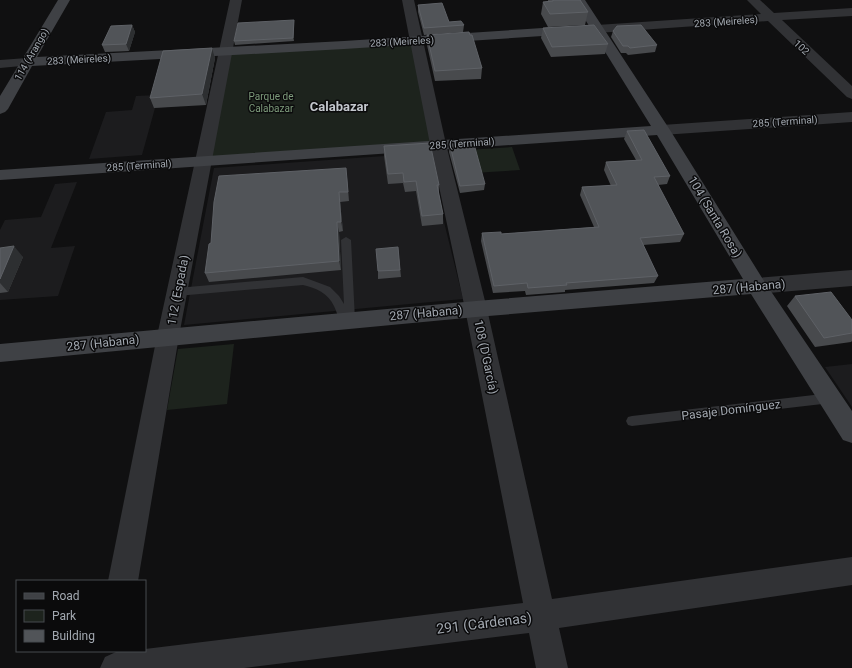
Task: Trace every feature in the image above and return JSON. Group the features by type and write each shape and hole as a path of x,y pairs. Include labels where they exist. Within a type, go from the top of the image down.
{"street":[{"name":"114 (Arango)","path":"0,109 64,0"},
{"name":"112 (Espada)","path":"123,580 168,336 236,0"},
{"name":"108 (D'García)","path":"408,0 438,144 476,309 552,668"},
{"name":"104 (Santa Rosa)","path":"580,0 662,130 757,286 852,432"},
{"name":"102","path":"753,0 852,94"},
{"name":"283 (Meireles)","path":"0,64 417,40 852,12"},
{"name":"285 (Terminal)","path":"0,175 852,117"},
{"name":"287 (Habana)","path":"0,353 348,320 852,278"},
{"name":"291 (Cárdenas)","path":"116,668 541,616 852,570"},
{"path":"107,668 110,652"}],"lane":[{"path":"346,240 348,320"},
{"path":"177,292 303,281 314,283 334,294 348,320"},
{"name":"Pasaje Domínguez","path":"632,421 831,398"}],"shaded area":[{"path":"215,58 206,104 155,108 142,155 89,159 106,112 132,110 136,96 158,95"},
{"path":"427,153 463,299 184,325 214,168"},
{"path":"77,182 51,248 75,246 58,296 0,300 0,230 5,220 41,217 55,184"},
{"path":"852,364 852,407 825,367"}],"green space":[{"name":"Parque de Calabazar","path":"417,40 438,144 204,160 226,51"},
{"path":"512,147 520,170 457,174 452,151"},
{"path":"234,344 227,404 167,410 178,349"}],"building":[{"path":"553,0 580,0 588,12 550,14 543,2"},
{"path":"442,3 449,22 461,21 464,25 424,28 418,5"},
{"path":"294,20 293,38 234,41 238,23"},
{"path":"132,25 126,44 102,45 111,26"},
{"path":"594,25 608,44 552,47 543,28"},
{"path":"641,25 657,45 630,48 628,46 623,46 613,31 617,26"},
{"path":"469,32 470,35 472,35 482,68 435,71 427,35"},
{"path":"212,48 202,94 150,98 163,51"},
{"path":"644,130 670,176 654,177 684,234 640,238 658,276 566,283 567,285 528,288 527,283 494,286 482,233 501,232 501,234 599,227 582,187 617,185 606,162 642,160 627,131"},
{"path":"430,143 439,185 437,185 443,214 422,216 416,181 404,182 403,173 388,174 384,146"},
{"path":"474,144 485,184 460,186 450,145"},
{"path":"346,168 348,192 339,192 341,222 337,222 339,261 205,273 209,244 211,243 214,202 219,176"},
{"path":"14,246 0,279 0,248"},
{"path":"398,247 400,270 378,271 376,249"},
{"path":"831,292 852,320 852,333 824,338 795,296"}],"district":[{"name":"Calabazar","path":"339,106"}]}
